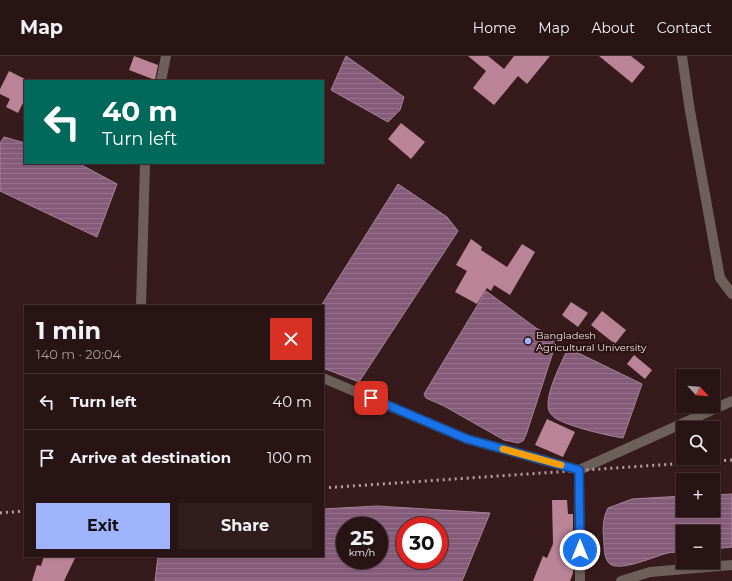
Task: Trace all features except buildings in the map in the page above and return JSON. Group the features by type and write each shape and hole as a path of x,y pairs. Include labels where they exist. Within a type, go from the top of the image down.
{"street":[{"path":"161,80 166,56"},
{"path":"682,56 690,111 720,278 732,294"},
{"path":"141,305 145,164"},
{"path":"324,378 467,439 579,470 732,401"},
{"path":"579,470 580,581"},
{"path":"621,581 650,572 732,565"}],"shaded area":[{"path":"346,56 404,97 400,110 388,122 331,90"},
{"path":"4,137 24,143 24,164 80,164 117,184 97,237 0,191 0,143"},
{"path":"398,184 447,217 458,231 359,382 324,368 324,305 322,305"},
{"path":"486,291 536,328 553,337 555,346 526,435 523,441 518,443 504,440 444,406 426,398 424,394"},
{"path":"568,348 642,384 623,438 598,433 569,424 555,418 550,413 548,405 550,391"},
{"path":"732,494 732,547 720,548 720,525 676,525 676,552 622,566 610,564 607,560 603,530 608,508 632,499 676,496 676,517 720,517 720,495"},
{"path":"377,506 490,513 462,581 155,581 158,557 324,557 324,509"}],"railway":[{"path":"324,488 732,460"},
{"path":"0,513 24,511"}],"slow traffic":[{"path":"503,449 561,465"}],"place":[{"name":"Bangladesh Agricultural University","path":"528,341"}],"route":[{"path":"371,398 467,439 579,470 580,550"}]}
